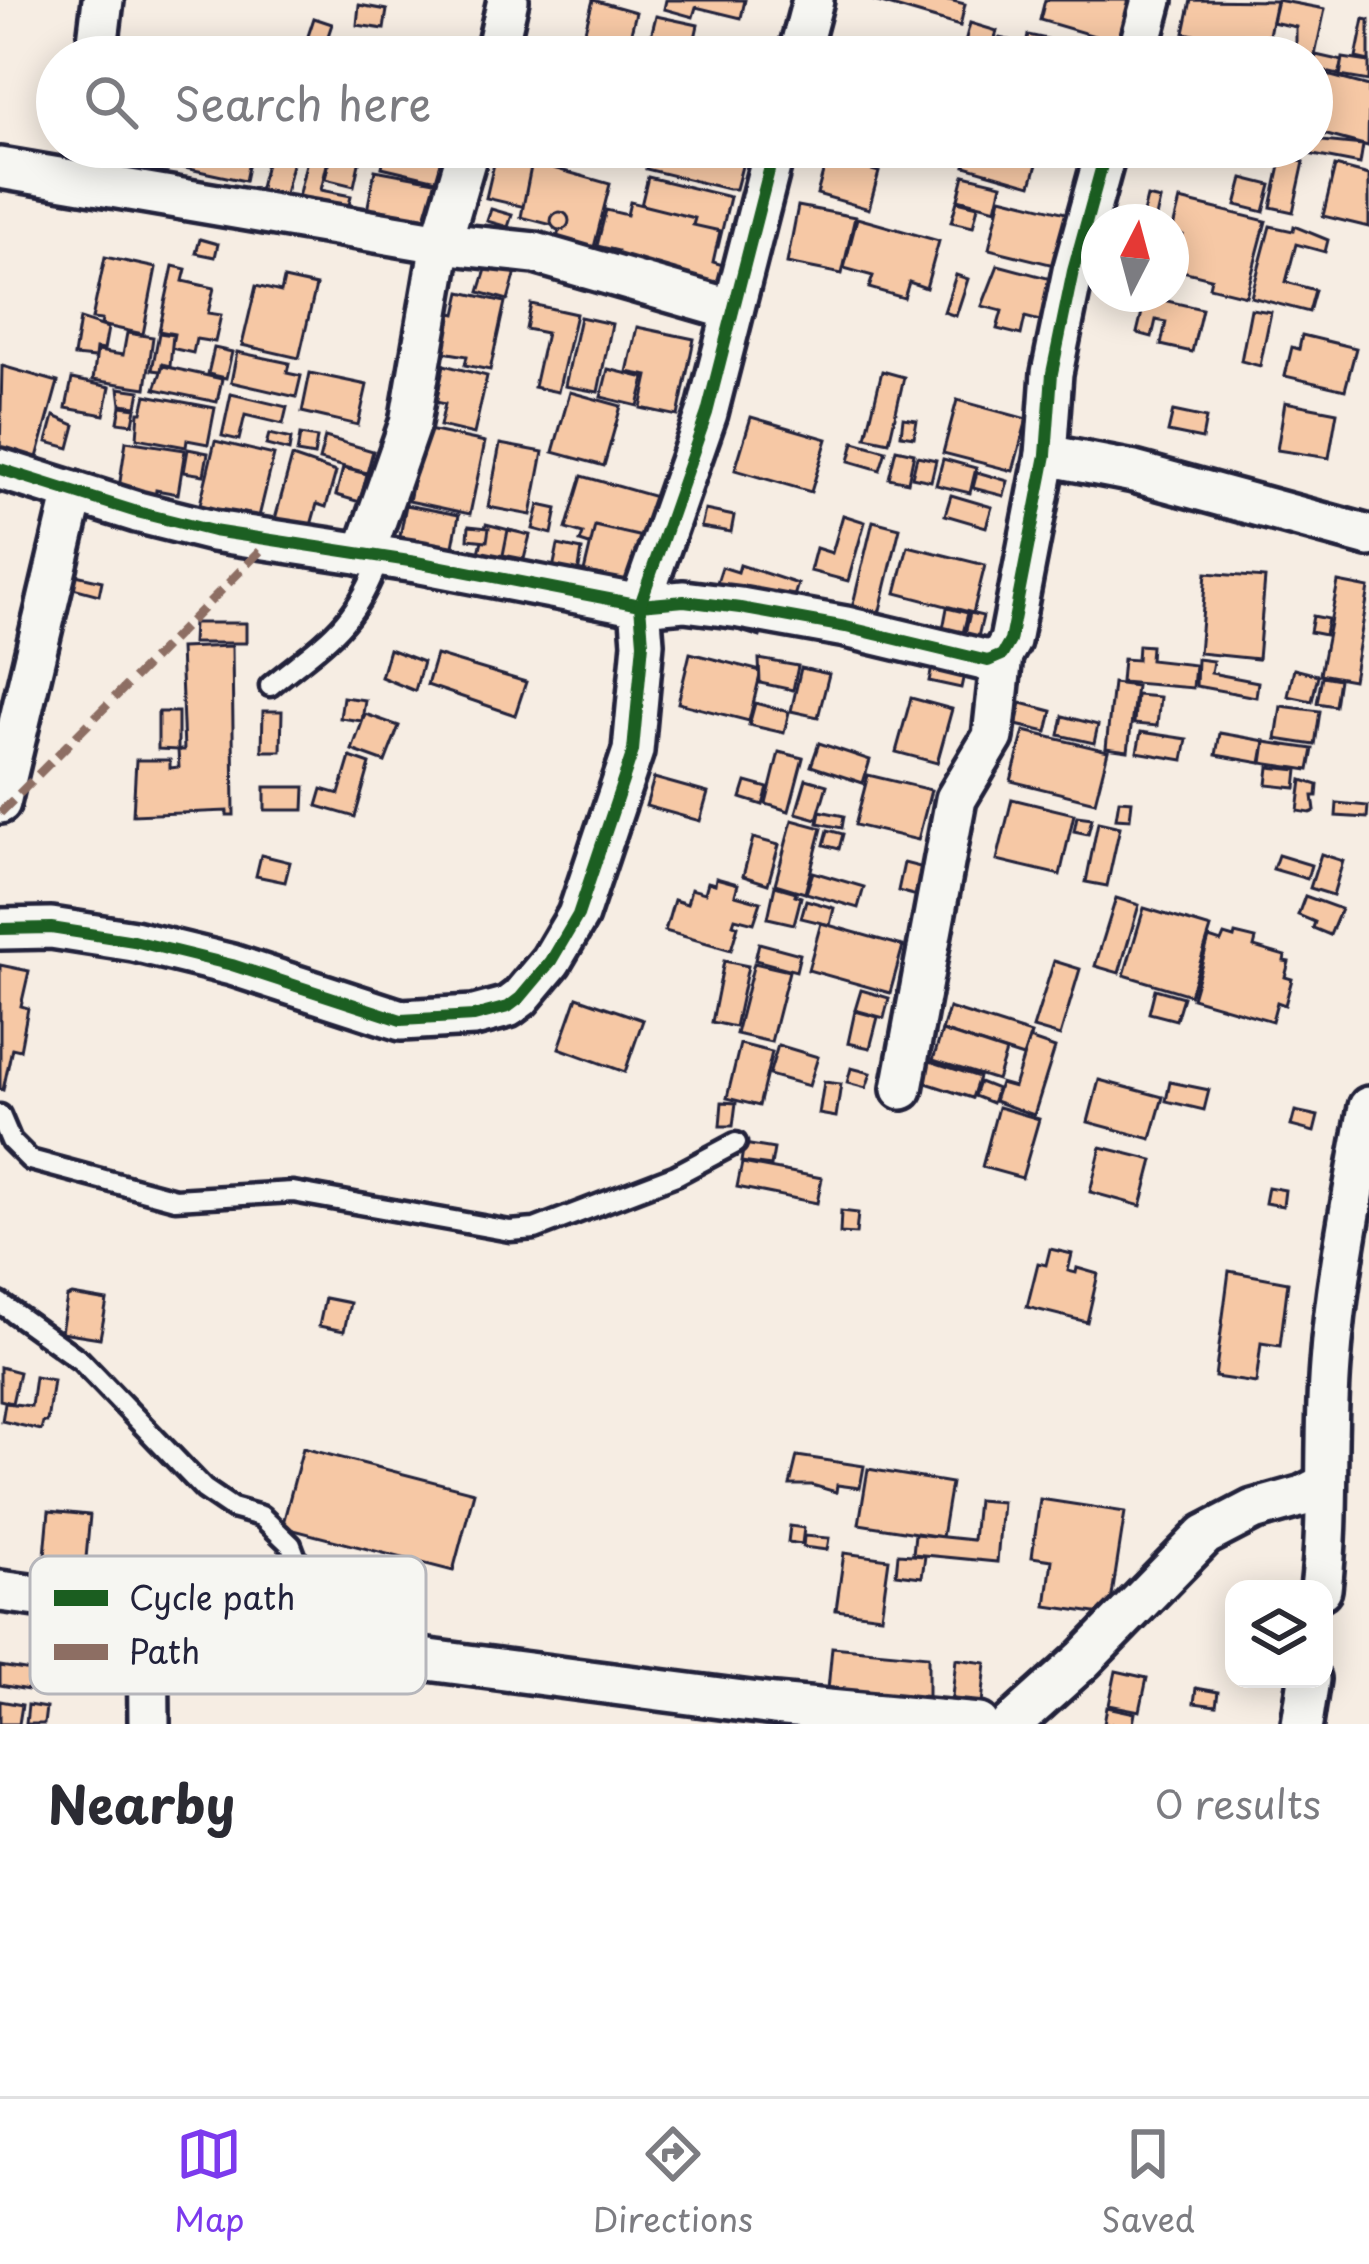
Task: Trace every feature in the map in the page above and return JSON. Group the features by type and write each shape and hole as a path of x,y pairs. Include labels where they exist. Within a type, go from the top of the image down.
{"street":[{"path":"99,36 103,0"},
{"path":"500,36 508,0"},
{"path":"804,36 813,0"},
{"path":"1143,36 1152,0"},
{"path":"0,167 441,243 536,254 733,310"},
{"path":"110,168 118,185"},
{"path":"372,556 410,423 441,243 463,168"},
{"path":"0,929 51,928 115,937 232,965 386,1018 474,1016 508,1007 533,985 578,915 633,751 643,643 640,605 707,413 770,168"},
{"path":"902,1089 956,799 993,736 1003,655 1019,601 1046,455 1056,353 1072,271 1101,168"},
{"path":"1046,455 1134,472 1369,536"},
{"path":"0,469 213,531 640,605 684,601 740,608 988,661 1003,655"},
{"path":"0,803 74,492"},
{"path":"1322,1580 1333,1340 1369,1107"},
{"path":"1012,1724 1083,1660 1204,1535 1253,1510 1304,1496 1326,1484"},
{"path":"0,1591 30,1595"},
{"path":"426,1662 768,1714 980,1724"},
{"path":"1302,1724 1308,1688"},
{"path":"149,1694 149,1724"}],"lane":[{"path":"270,686 348,620 366,597 372,556"},
{"path":"0,1115 11,1141 30,1160 175,1199 293,1192 510,1231 535,1229 676,1174 736,1143"},
{"path":"0,1303 81,1361 204,1489 232,1508 260,1516 291,1545 295,1556"}],"building":[{"path":"593,0 636,12 630,36 574,36 575,32 584,34"},
{"path":"666,0 745,0 741,18 696,7 693,17 664,9"},
{"path":"871,0 949,0 965,4 960,26"},
{"path":"1045,0 1138,0 1128,36 1094,36 1040,20"},
{"path":"1191,0 1276,1 1269,36 1184,33"},
{"path":"1277,0 1325,9 1319,36 1296,36 1296,27 1272,22"},
{"path":"359,5 387,10 384,29 357,25"},
{"path":"656,16 698,25 696,36 651,36"},
{"path":"314,18 332,24 328,36 308,36"},
{"path":"1364,19 1369,20 1369,61 1356,58"},
{"path":"970,23 997,31 996,36 967,36"},
{"path":"1343,58 1369,62 1369,81 1340,76"},
{"path":"1333,59 1343,61 1339,75 1333,74"},
{"path":"1333,77 1369,86 1368,146 1333,137"},
{"path":"1333,142 1363,145 1360,164 1333,159"},
{"path":"1335,166 1369,175 1369,227 1323,216"},
{"path":"185,168 248,168 245,181"},
{"path":"265,168 291,168 284,198 259,192"},
{"path":"305,168 326,168 321,190 351,196 346,218 296,206"},
{"path":"328,168 358,168 354,186 325,179"},
{"path":"386,168 440,168 437,180"},
{"path":"493,168 557,168 547,212 486,198"},
{"path":"531,168 553,168 610,184 593,251 556,241 560,227 521,217"},
{"path":"646,168 742,168 736,189"},
{"path":"824,168 879,172 869,209 817,194"},
{"path":"972,168 1036,168 1031,185"},
{"path":"1280,168 1303,168 1293,212 1271,207"},
{"path":"375,170 440,182 430,237 364,226"},
{"path":"964,175 1002,184 996,209 958,199"},
{"path":"648,177 730,197 718,247 636,226"},
{"path":"1243,178 1271,185 1264,212 1236,205"},
{"path":"1001,197 1070,214 1058,266 989,249"},
{"path":"1180,200 1266,221 1246,296 1209,287 1211,278 1189,273 1189,204 1179,204"},
{"path":"957,201 978,206 973,227 951,222"},
{"path":"630,202 695,218 693,225 720,231 713,262 723,265 718,287 616,262 618,251 597,246 606,210 627,215"},
{"path":"798,206 855,217 842,274 787,263"},
{"path":"491,209 512,215 508,227 487,221"},
{"path":"560,212 569,221 560,230 551,221"},
{"path":"857,218 939,241 926,288 909,282 904,298 869,288 873,276 844,268"},
{"path":"1270,226 1293,231 1294,226 1328,240 1325,252 1296,244 1286,282 1315,290 1309,312 1251,297"},
{"path":"200,239 218,244 215,257 196,253"},
{"path":"492,250 520,258 508,300 479,292"},
{"path":"105,257 156,268 143,334 92,319"},
{"path":"998,265 1051,279 1040,321 1025,317 1021,335 997,329 1002,311 982,306"},
{"path":"173,266 186,269 183,281 214,288 208,313 221,315 215,342 196,339 193,353 171,348 174,334 159,331"},
{"path":"956,275 968,279 956,316 944,312"},
{"path":"284,279 316,286 299,358 242,345 256,286 281,292"},
{"path":"461,292 505,302 490,370 465,365 467,356 443,352"},
{"path":"531,304 576,314 558,392 534,387 546,333 526,329"},
{"path":"1189,306 1202,309 1192,352 1161,345 1166,322 1156,320 1152,337 1137,333 1142,312 1189,312"},
{"path":"1251,309 1271,312 1260,366 1241,361"},
{"path":"580,317 612,324 598,392 565,386"},
{"path":"80,319 108,328 104,350 96,349 95,358 74,356"},
{"path":"637,327 694,339 678,416 641,408 648,376 627,372"},
{"path":"127,333 153,337 146,388 93,380 97,351 123,355"},
{"path":"159,333 173,335 170,366 162,364 161,371 152,370"},
{"path":"1302,335 1356,348 1345,390 1285,376 1292,347 1299,349"},
{"path":"214,348 232,352 226,378 208,374"},
{"path":"237,352 289,363 287,373 301,376 296,397 231,382"},
{"path":"444,365 487,376 474,434 440,426 445,404 436,402"},
{"path":"2,366 58,382 35,465 0,455"},
{"path":"163,366 222,379 217,402 155,389"},
{"path":"608,369 645,378 638,406 601,397"},
{"path":"882,371 904,377 889,442 866,437"},
{"path":"310,373 367,385 358,425 302,412"},
{"path":"72,379 110,387 104,415 66,408"},
{"path":"119,388 140,391 137,406 121,404"},
{"path":"570,392 621,406 604,466 553,452"},
{"path":"231,394 287,407 283,424 245,415 239,440 222,436"},
{"path":"146,395 215,408 208,444 187,440 186,447 137,438"},
{"path":"957,400 1027,419 1013,471 943,453"},
{"path":"1285,402 1337,412 1329,458 1277,450"},
{"path":"121,406 136,408 133,424 118,422"},
{"path":"1173,411 1206,418 1202,439 1168,432"},
{"path":"54,416 75,425 69,448 47,442"},
{"path":"751,417 827,439 811,492 735,470"},
{"path":"903,418 917,420 914,437 901,435"},
{"path":"424,429 485,442 470,514 409,501"},
{"path":"269,434 291,439 289,451 266,445"},
{"path":"300,435 317,438 314,456 297,453"},
{"path":"325,437 373,451 367,473 319,460"},
{"path":"126,441 185,450 178,494 156,490 154,507 118,495"},
{"path":"215,441 274,455 256,529 197,517"},
{"path":"854,442 886,451 880,470 849,461"},
{"path":"500,444 543,452 531,515 488,507"},
{"path":"188,449 208,453 204,475 184,472"},
{"path":"896,449 914,453 908,482 889,478"},
{"path":"917,456 936,460 931,481 912,477"},
{"path":"292,457 336,472 326,507 317,504 310,529 275,519"},
{"path":"943,459 976,468 970,493 936,485"},
{"path":"343,468 367,474 360,502 336,495"},
{"path":"977,472 1008,481 1004,496 973,488"},
{"path":"582,476 663,499 648,553 614,543 611,552 580,542 583,534 566,529"},
{"path":"951,495 992,507 986,527 945,515"},
{"path":"406,505 459,515 450,562 397,552"},
{"path":"539,505 557,509 552,534 533,529"},
{"path":"705,510 734,516 731,532 701,527"},
{"path":"843,515 865,522 848,581 810,571 816,548 832,553"},
{"path":"873,521 900,528 879,614 852,608"},
{"path":"486,524 521,533 512,570 477,561"},
{"path":"469,526 489,528 487,541 468,539"},
{"path":"595,526 656,540 644,590 583,576"},
{"path":"508,530 530,535 524,559 503,555"},
{"path":"558,545 582,550 578,574 553,569"},
{"path":"908,546 985,565 973,613 896,593"},
{"path":"740,565 798,584 784,627 765,621 760,637 711,622 710,604 722,567 738,572"},
{"path":"1206,573 1265,578 1258,659 1199,653"},
{"path":"76,575 102,581 99,595 73,588"},
{"path":"1338,582 1369,588 1353,680 1320,674"},
{"path":"947,608 968,613 963,633 943,629"},
{"path":"970,613 983,616 978,637 965,634"},
{"path":"1313,616 1328,619 1325,635 1310,632"},
{"path":"193,623 246,623 246,643 192,643"},
{"path":"940,632 972,638 961,688 929,681"},
{"path":"1138,645 1151,646 1150,660 1195,665 1193,688 1121,682 1123,659 1137,660"},
{"path":"232,646 234,815 227,811 133,815 136,760 170,760 170,768 179,767 178,750 184,750 180,648"},
{"path":"389,649 423,662 415,691 381,677"},
{"path":"690,653 761,671 749,721 678,703"},
{"path":"436,655 526,682 515,715 427,685"},
{"path":"759,659 798,666 793,690 760,683"},
{"path":"1197,659 1213,661 1211,673 1258,682 1256,697 1196,686"},
{"path":"801,668 829,674 818,717 791,711"},
{"path":"1294,669 1318,675 1312,701 1288,696"},
{"path":"1322,676 1339,679 1335,706 1317,703"},
{"path":"1113,683 1136,686 1128,751 1106,748"},
{"path":"1136,695 1160,697 1157,726 1134,724"},
{"path":"343,697 365,700 362,721 340,718"},
{"path":"911,698 952,709 937,763 896,752"},
{"path":"755,703 789,712 784,733 749,725"},
{"path":"1021,703 1052,711 1047,732 1016,725"},
{"path":"1281,706 1320,711 1315,745 1276,739"},
{"path":"263,711 282,711 281,751 262,751"},
{"path":"158,712 178,712 178,750 158,749"},
{"path":"365,714 399,726 385,762 352,750"},
{"path":"1063,716 1098,725 1094,743 1059,735"},
{"path":"1024,731 1108,751 1095,802 1011,781"},
{"path":"1141,732 1187,739 1183,760 1137,752"},
{"path":"1220,733 1265,741 1261,763 1216,755"},
{"path":"1265,742 1313,749 1309,770 1262,763"},
{"path":"819,743 870,760 863,783 811,766"},
{"path":"779,752 803,758 789,811 766,804"},
{"path":"350,757 370,764 355,817 317,806 322,789 339,794"},
{"path":"1269,767 1298,770 1296,788 1267,785"},
{"path":"868,775 931,790 918,840 855,825"},
{"path":"654,778 708,793 700,821 646,806"},
{"path":"806,779 827,785 817,819 796,813"},
{"path":"1302,780 1318,785 1317,796 1313,796 1315,811 1310,813 1298,811"},
{"path":"746,782 768,788 763,805 741,798"},
{"path":"265,787 305,787 304,810 265,810"},
{"path":"1012,799 1074,814 1060,875 997,860"},
{"path":"1119,800 1132,801 1130,819 1116,818"},
{"path":"1337,803 1368,806 1367,818 1336,816"},
{"path":"820,811 844,816 842,828 818,823"},
{"path":"1077,816 1092,818 1088,834 1074,831"},
{"path":"792,820 822,828 805,893 775,884"},
{"path":"1098,822 1120,827 1107,886 1086,882"},
{"path":"828,830 843,834 839,849 824,845"},
{"path":"753,838 779,845 768,884 743,876"},
{"path":"1321,854 1343,861 1333,895 1310,888"},
{"path":"261,855 290,862 285,882 256,876"},
{"path":"1278,855 1311,865 1307,879 1273,869"},
{"path":"904,863 924,868 917,896 898,891"},
{"path":"813,872 864,887 858,908 806,893"},
{"path":"716,878 738,884 735,895 761,902 754,923 735,918 733,924 738,926 731,950 665,931 674,900 687,904 691,889 705,893 708,882 715,884"},
{"path":"775,886 801,897 794,924 768,918"},
{"path":"1305,896 1341,909 1330,935 1298,915"},
{"path":"1116,898 1139,905 1119,973 1095,966"},
{"path":"806,900 834,908 830,925 801,918"},
{"path":"1144,908 1211,928 1190,995 1124,975"},
{"path":"821,923 903,946 890,993 808,970"},
{"path":"1235,934 1256,939 1254,947 1285,956 1284,961 1289,962 1285,977 1292,979 1285,1005 1277,1002 1272,1021 1192,998 1209,938 1221,942 1224,935 1234,938"},
{"path":"759,943 800,954 796,971 755,960"},
{"path":"724,961 748,966 735,1027 712,1022"},
{"path":"1054,961 1080,969 1060,1036 1033,1028"},
{"path":"754,963 789,971 771,1042 736,1034"},
{"path":"0,965 29,971 21,1006 28,1008 20,1050 12,1048 3,1090 0,1089"},
{"path":"1155,989 1183,997 1176,1020 1149,1013"},
{"path":"861,990 889,998 884,1018 855,1010"},
{"path":"577,997 643,1020 625,1072 559,1048"},
{"path":"949,1008 1031,1034 1023,1057 942,1031"},
{"path":"855,1011 878,1017 870,1048 848,1043"},
{"path":"942,1031 1006,1052 997,1080 933,1060"},
{"path":"1029,1039 1055,1048 1034,1115 994,1101 1000,1083 1014,1087"},
{"path":"740,1044 772,1052 759,1106 727,1098"},
{"path":"778,1045 818,1057 809,1086 769,1075"},
{"path":"930,1061 979,1077 972,1098 923,1082"},
{"path":"851,1068 871,1073 866,1088 847,1083"},
{"path":"1099,1080 1163,1097 1151,1139 1088,1122"},
{"path":"824,1082 841,1084 836,1117 819,1114"},
{"path":"979,1082 997,1089 992,1103 974,1096"},
{"path":"1170,1082 1209,1090 1204,1110 1166,1101"},
{"path":"722,1102 736,1103 733,1126 720,1126"},
{"path":"998,1107 1039,1119 1022,1178 982,1167"},
{"path":"1295,1111 1318,1116 1314,1132 1291,1126"},
{"path":"744,1144 774,1149 771,1166 741,1162"},
{"path":"1101,1147 1153,1160 1141,1206 1090,1192"},
{"path":"742,1163 822,1178 817,1203 737,1187"},
{"path":"1268,1187 1285,1190 1283,1206 1265,1203"},
{"path":"841,1211 858,1213 856,1234 840,1233"},
{"path":"1050,1249 1072,1254 1068,1271 1076,1273 1077,1268 1098,1274 1087,1322 1027,1307 1038,1263 1046,1265"},
{"path":"1229,1271 1288,1282 1280,1346 1261,1343 1256,1383 1215,1377"},
{"path":"67,1297 107,1301 100,1338 61,1332"},
{"path":"325,1298 350,1303 344,1331 319,1326"},
{"path":"0,1367 19,1372 12,1403 0,1400"},
{"path":"35,1377 53,1380 47,1422 41,1430 2,1421 5,1403 31,1406"},
{"path":"303,1448 474,1492 453,1571 426,1564 426,1556 395,1556 282,1527"},
{"path":"797,1456 864,1466 860,1488 837,1485 836,1492 790,1485"},
{"path":"868,1469 951,1483 942,1537 859,1524"},
{"path":"1040,1499 1125,1512 1109,1615 1046,1606 1052,1560 1032,1557"},
{"path":"977,1500 1002,1502 997,1562 913,1554 915,1534 973,1540"},
{"path":"49,1511 90,1515 86,1556 45,1556"},
{"path":"790,1526 804,1528 802,1544 788,1542"},
{"path":"804,1536 829,1538 827,1550 803,1547"},
{"path":"844,1553 889,1559 881,1616 836,1610"},
{"path":"898,1554 925,1556 922,1577 896,1574"},
{"path":"832,1647 928,1656 928,1710 827,1700"},
{"path":"956,1659 986,1663 980,1724 951,1706"},
{"path":"0,1666 30,1671 28,1690 0,1685"},
{"path":"1116,1671 1147,1678 1140,1711 1109,1705"},
{"path":"1196,1688 1218,1692 1216,1706 1194,1703"},
{"path":"0,1701 22,1705 19,1724 0,1724"},
{"path":"28,1705 46,1708 44,1724 26,1724"},
{"path":"1107,1707 1135,1713 1133,1724 1104,1724"}],"marked path":[{"path":"0,813 275,536"}],"cycle path":[{"path":"0,929 51,928 134,941 232,965 401,1020 474,1016 508,1007 520,998 551,961 578,915 633,751 643,643 640,605 707,413 770,168"},
{"path":"0,469 213,531 416,562 640,605 684,601 740,608 988,661 1002,655 1010,641 1046,455 1052,373 1101,168"}]}
